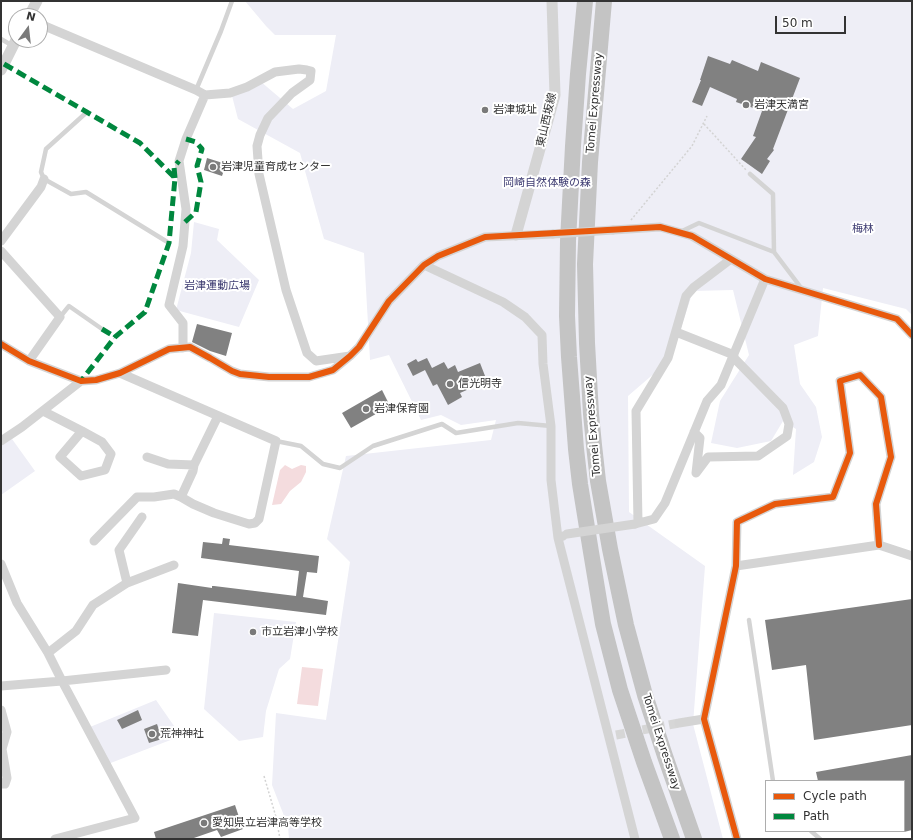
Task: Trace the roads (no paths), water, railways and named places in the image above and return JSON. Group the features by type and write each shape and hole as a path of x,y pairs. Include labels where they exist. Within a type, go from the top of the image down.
{"highway":[{"name":"Tomei Expressway","path":"585,1 573,146 569,225 567,316 576,450 590,552 605,631 620,690 672,839"},
{"name":"Tomei Expressway","path":"604,1 589,170 585,264 587,343 594,445 598,481 610,549 626,625 645,695 694,839"}],"street":[{"name":"東山西坂線","path":"516,235 555,95 552,1"},
{"path":"48,27 205,95 230,93 247,87 275,72 299,70 311,71 310,80 292,93 268,118 260,135 257,146 259,174 286,290 307,353 316,361 350,356"},
{"path":"1,70 12,48"},
{"path":"183,348 184,323 169,305 183,246 186,209 179,161 186,139 205,95"},
{"path":"1,241 41,187 44,179"},
{"path":"1,344 29,361 81,381 96,380 120,373 169,349 183,348 190,348 240,374 269,377 309,377 333,370 350,356 359,347 389,301 424,265 438,256 485,237 660,227 692,236 765,279 897,319 912,335"},
{"path":"1,251 60,317 29,361"},
{"path":"636,524 636,411 668,358 686,296 694,287 731,259"},
{"path":"424,265 503,302 525,317 542,335 543,364 551,426 551,480 558,538 612,736 635,839"},
{"path":"558,538 567,534 636,524 654,519 665,503 707,401 721,385 765,279"},
{"path":"676,332 733,356 783,408 789,424 788,436 758,456 708,457 696,473 700,438 694,432"},
{"path":"94,541 138,497 154,497 174,494 214,513 249,524 255,523 259,519 276,441 120,373"},
{"path":"737,839 704,719 736,566 737,522 775,504 833,496 850,453 840,381 860,375 881,397 891,457 876,504 879,545"},
{"path":"1,441 22,427 81,381"},
{"path":"42,411 82,431 102,442 111,454 105,470 81,476 60,457 82,431"},
{"path":"181,497 193,471 194,465 218,416"},
{"path":"148,456 168,464 194,465"},
{"path":"127,584 119,550 142,517"},
{"path":"736,566 879,545 912,556"},
{"path":"1,564 17,603 48,653 136,818 55,839"},
{"path":"48,653 76,631 93,605 127,584 174,565"},
{"path":"1,686 166,670"},
{"path":"1,710 7,732 2,749 7,778 5,784 1,784"},
{"path":"679,723 704,719"}],"lane":[{"path":"196,90 232,1"},
{"path":"87,112 46,149 41,172 44,179 71,194 86,192 169,243"},
{"path":"750,174 773,194 774,252"},
{"path":"678,232 699,223 774,252 803,291"},
{"path":"60,317 69,306 102,329"},
{"path":"276,441 301,446 323,464 340,468 373,446 442,424 456,433 518,423 551,426"},
{"path":"750,620 773,780"},
{"path":"812,832 820,839"}],"tunnel":[{"path":"616,735 679,723"}],"place":[{"name":"岩津天満宮","path":"746,105"},
{"name":"岩津城址","path":"485,110"},
{"name":"岩津児童育成センター","path":"213,167"},
{"name":"信光明寺","path":"450,384"},
{"name":"岩津保育園","path":"366,409"},
{"name":"市立岩津小学校","path":"253,632"},
{"name":"荒神神社","path":"152,734"},
{"name":"愛知県立岩津高等学校","path":"204,823"}],"park label":[{"name":"岡崎自然体験の森","path":"547,183"},
{"name":"梅林","path":"863,229"},
{"name":"岩津運動広場","path":"217,286"}]}
